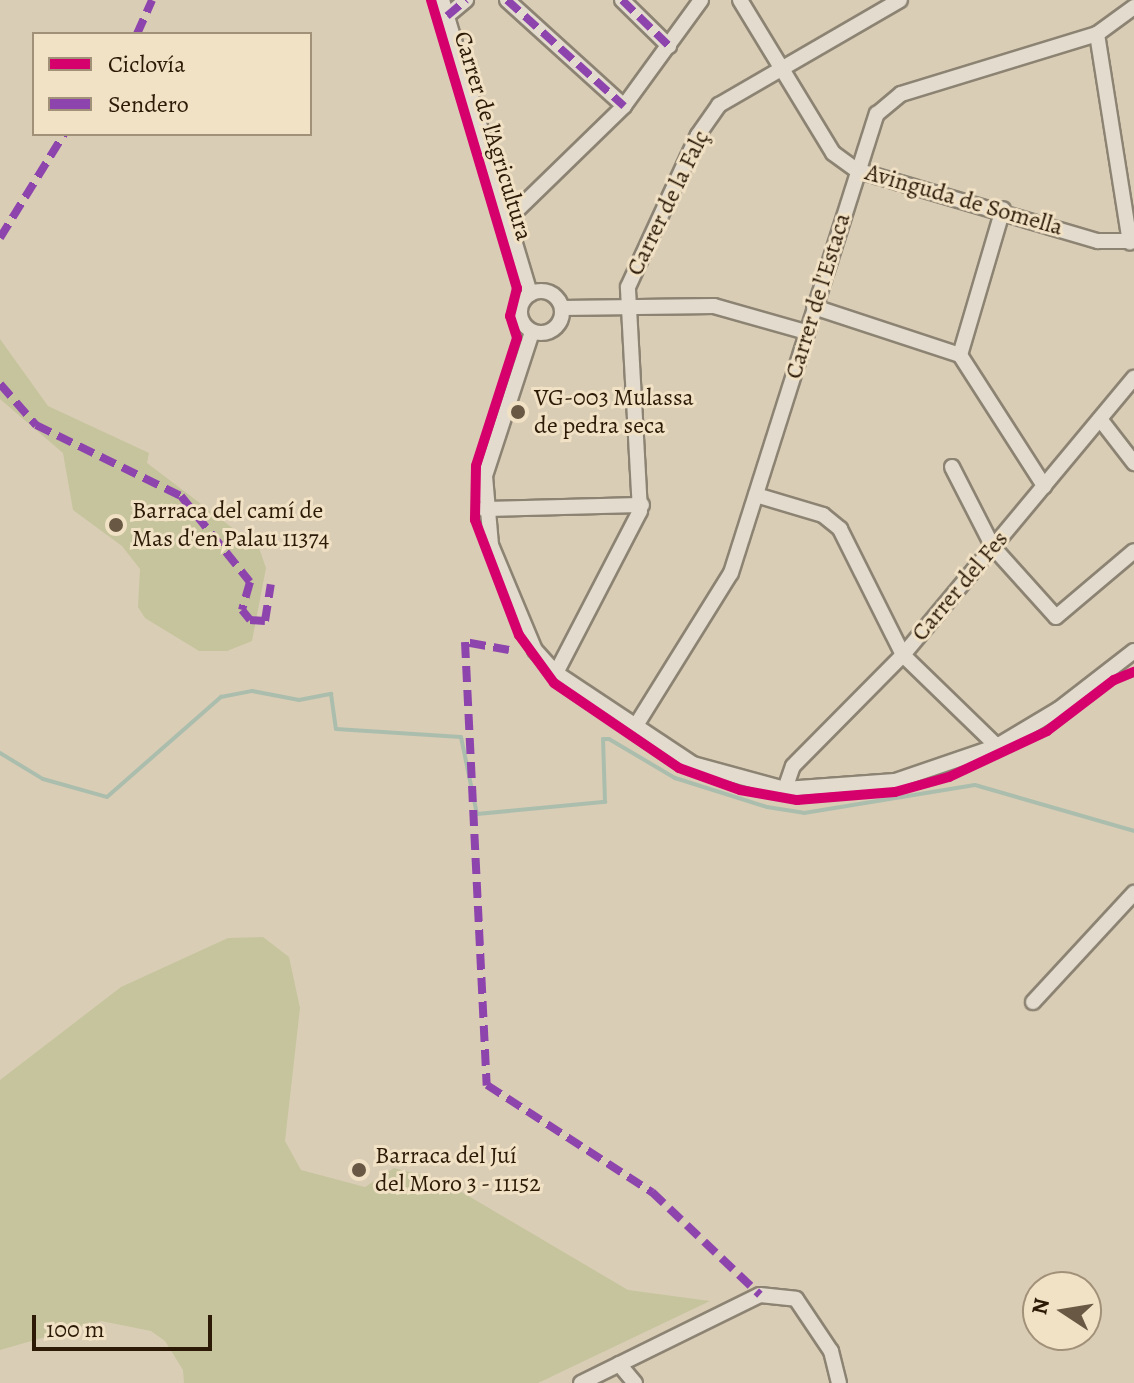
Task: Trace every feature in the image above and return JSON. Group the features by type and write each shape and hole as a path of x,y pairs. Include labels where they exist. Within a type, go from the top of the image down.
{"street":[{"name":"Carrer de l'Agricultura","path":"442,0 530,294"},
{"path":"447,16 466,0"},
{"path":"507,0 624,106"},
{"path":"622,0 669,46"},
{"path":"509,218 624,106 701,0"},
{"name":"Avinguda de Somella","path":"740,0 784,64 833,153 856,170 1003,209 1098,241 1132,241"},
{"name":"Carrer de la Falç","path":"562,308 625,306 628,287 698,135 719,105 784,64 900,0"},
{"name":"Carrer de l'Estaca","path":"635,727 731,573 856,170 877,114 901,94 1097,34 1134,7"},
{"path":"1097,34 1132,241"},
{"path":"960,355 1003,209"},
{"path":"549,293 562,308 554,330 532,332 520,315 530,294 549,293"},
{"path":"556,673 642,505 625,306 714,306 806,332"},
{"path":"814,307 960,355 1044,486"},
{"path":"532,332 493,440 484,509 491,545 522,621 556,673 693,764 785,789 895,781 997,746 1134,651"},
{"name":"Carrer del Fes","path":"785,789 793,766 903,655 1134,378"},
{"path":"1100,419 1134,463"},
{"path":"952,467 993,547 1056,617 1134,551"},
{"path":"756,495 823,515 840,529 903,655 997,746"},
{"path":"484,509 642,505"},
{"path":"1115,665 1134,666"},
{"path":"1033,1002 1134,893"},
{"path":"581,1383 734,1311 760,1295 796,1299 831,1351 839,1383"},
{"path":"619,1364 635,1383"}],"green space":[{"path":"0,339 48,406 149,453 147,463 259,548 266,568 252,641 227,651 199,651 145,618 138,607 140,569 122,546 73,510 63,453 0,399"},
{"path":"263,937 289,957 300,1008 285,1141 301,1170 365,1187 394,1168 443,1181 628,1290 710,1301 538,1383 184,1383 183,1370 165,1341 151,1331 101,1321 0,1350 0,1080 121,987 228,938"}],"waterway":[{"path":"0,753 43,779 107,797 221,697 252,691 299,700 331,694 336,729 461,737 477,814 605,802 603,739 609,739 675,778 767,807 804,813 975,785 1134,831"}],"marked path":[{"path":"138,32 152,0"},
{"path":"447,16 466,0"},
{"path":"507,0 624,106"},
{"path":"622,0 669,46"},
{"path":"0,238 63,136"},
{"path":"0,384 36,425 181,496 250,582 242,610 250,620 265,621 271,584"},
{"path":"509,650 465,642 487,1085 652,1192 760,1295"}],"cycle path":[{"path":"431,0 517,288 510,316 517,338 476,466 475,520 519,635 554,683 679,768 740,790 797,800 895,792 949,777 1047,731 1114,680 1134,672"}],"place":[{"name":"VG-003 Mulassa de pedra seca","path":"518,412"},
{"name":"Barraca del camí de Mas d'en Palau 11374","path":"116,525"},
{"name":"Barraca del Juí del Moro 3 - 11152","path":"359,1170"}]}
